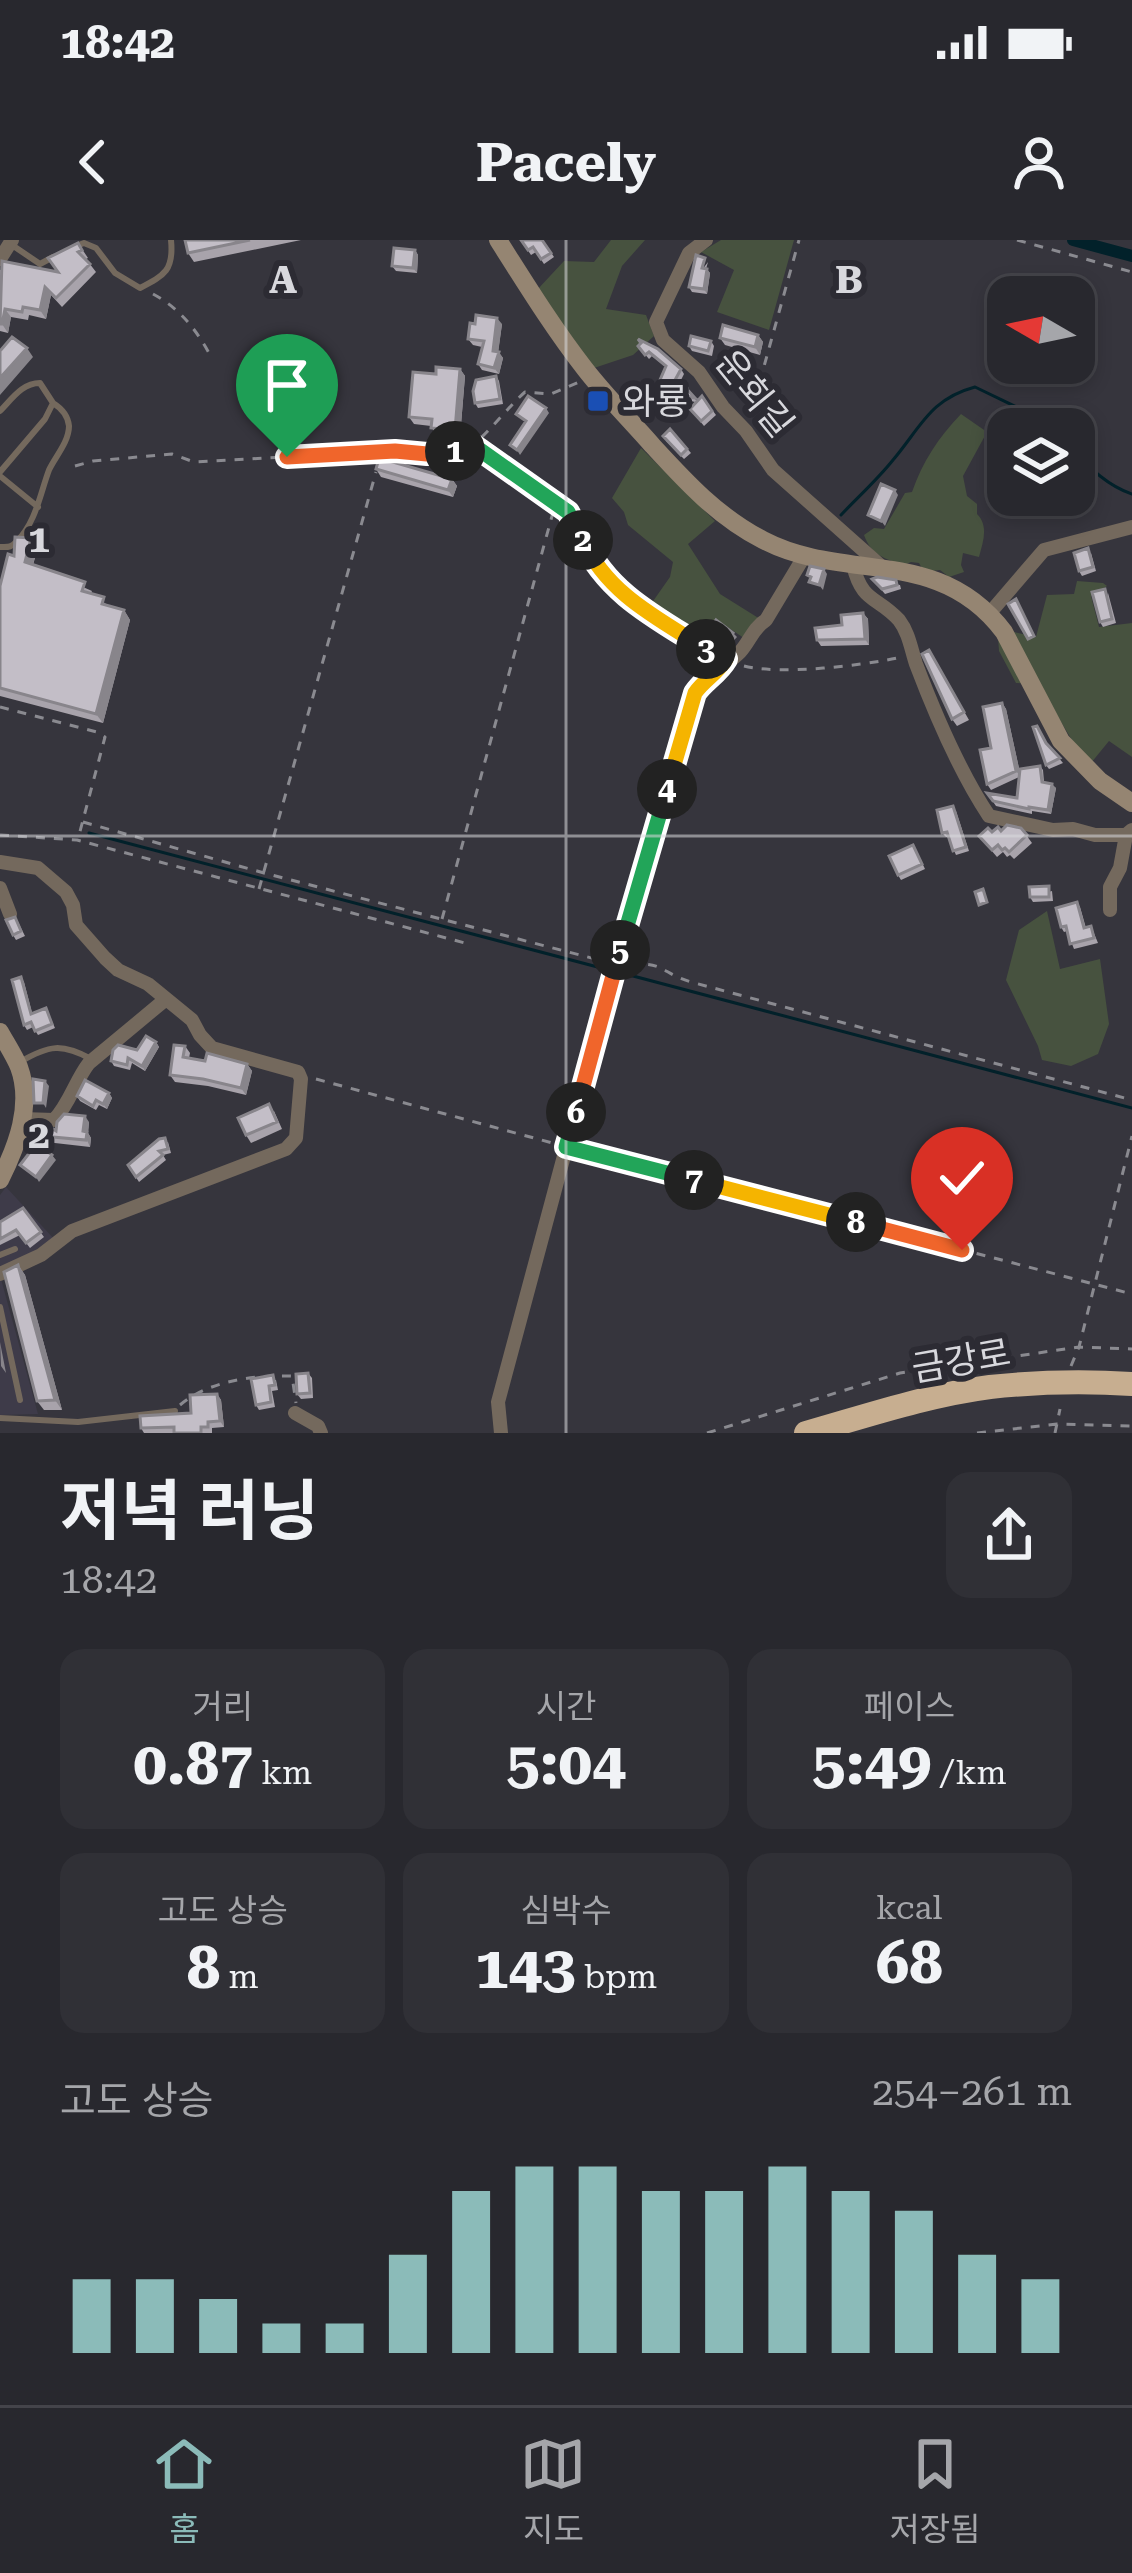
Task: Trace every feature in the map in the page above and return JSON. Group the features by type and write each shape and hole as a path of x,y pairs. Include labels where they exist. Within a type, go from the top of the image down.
{"highway":[{"name":"금강로","path":"806,1433 986,1388 1132,1384"},
{"name":"금강로","path":"849,1433 903,1416 1035,1395 1132,1399"}],"street":[{"name":"운회길","path":"498,240 587,371 699,497 760,539 788,551 910,571 968,597 1004,632 1060,741 1100,781 1132,802"},
{"name":"운회길","path":"706,240 689,253 656,322 662,340 700,372 773,470 882,567"},
{"path":"0,259 10,242"},
{"path":"989,614 1044,550 1132,527"},
{"path":"501,1433 498,1402 614,971 695,693 726,659 737,655 766,620 805,555"},
{"path":"853,565 858,584 898,620 908,637 973,791 989,816 1095,835 1129,832 1110,887 1110,910"},
{"path":"0,862 38,868 67,892 76,926 105,958 193,1020 212,1048 298,1072 301,1078 296,1138 286,1149 72,1231 41,1255 0,1274"},
{"path":"0,888 10,914"},
{"path":"22,1119 54,1120 93,1060 166,999"},
{"path":"0,1032 20,1070 22,1119 0,1180"},
{"path":"295,1414 318,1426 321,1433"}],"lane":[{"path":"70,249 84,242 96,248 115,273 140,288 164,275 172,256 171,240"},
{"path":"10,242 40,264 55,256"},
{"path":"0,411 19,391 40,383 63,410 69,426 38,507 19,540 8,548 0,547"},
{"path":"38,507 0,474 53,403"},
{"path":"17,1064 58,1046 93,1060"},
{"path":"0,1256 15,1250"},
{"path":"0,1306 20,1400"},
{"path":"0,1418 78,1422 175,1411"}],"path":[{"path":"746,431 799,240"},
{"path":"1017,240 1132,272"},
{"path":"140,288 168,302 195,327 209,353"},
{"path":"75,466 172,454 194,462 452,452 473,445 525,392 550,394 576,386 587,371"},
{"path":"473,445 574,520 604,576 631,601 726,659 769,669 867,664 897,658 908,637"},
{"path":"260,886 381,452"},
{"path":"442,919 555,503"},
{"path":"0,706 105,737 77,840"},
{"path":"0,835 77,840 465,943"},
{"path":"301,1078 1132,1294"},
{"path":"1071,1367 1132,1136"},
{"path":"706,1433 900,1373 1079,1347 1132,1349"},
{"path":"175,1411 203,1391 236,1380 292,1376 295,1414"},
{"path":"1055,1433 1060,1409"},
{"path":"976,1433 1057,1424 1132,1426"}],"shaded area":[{"path":"6,1187 54,1239 21,1259 1,1279 38,1414 0,1415 0,1195"}],"green space":[{"path":"611,240 645,240 622,266 606,309 646,315 654,336 633,355 591,369 537,290 564,261 594,262"},
{"path":"721,240 794,240 769,330 717,312 734,270 701,252"},
{"path":"961,414 987,432 963,476 967,496 977,504 983,524 979,557 963,553 964,572 949,577 940,570 924,572 919,563 904,565 885,558 864,535 874,528 884,529 905,493 912,492 945,432"},
{"path":"641,448 715,521 688,544 720,594 760,619 744,638 718,621 705,639 651,604 670,577 673,562 628,525 612,498"},
{"path":"1077,581 1107,586 1091,596 1099,627 1132,623 1132,757 1109,741 1091,763 1038,684 1016,683 999,651 998,637 1014,632 1036,637 1047,595 1074,594"},
{"path":"1047,911 1060,969 1100,959 1109,1024 1098,1054 1071,1066 1042,1060 1006,980 1019,930"}],"building":[{"path":"185,240 250,240 188,253"},
{"path":"521,240 542,240 551,253 541,259"},
{"path":"78,243 82,250 78,252 90,264 56,298 45,287 40,310 5,309 0,324 2,261 58,272 48,258"},
{"path":"394,248 415,250 413,268 392,266"},
{"path":"696,255 705,258 704,289 689,287"},
{"path":"476,315 497,318 493,351 499,352 494,368 478,364 484,341 468,339"},
{"path":"723,325 758,335 755,347 720,338"},
{"path":"691,336 711,341 708,351 689,346"},
{"path":"12,337 27,348 0,378 0,351"},
{"path":"638,339 681,369 675,380 686,383 695,398 668,392 670,384 660,380 666,366 649,352 645,355"},
{"path":"436,367 460,369 455,430 431,428 432,419 409,417 413,372 436,374"},
{"path":"496,376 500,399 475,403 476,380"},
{"path":"528,396 546,408 517,450 510,445 526,421 516,414"},
{"path":"702,396 712,411 701,421 690,409"},
{"path":"670,429 687,449 681,455 663,436"},
{"path":"379,458 452,479 448,490 376,469"},
{"path":"881,484 895,490 881,521 868,515"},
{"path":"15,537 31,538 25,562 85,582 82,591 104,597 102,604 124,610 96,714 0,688 0,586 8,554 14,556"},
{"path":"1088,548 1093,567 1079,571 1074,553"},
{"path":"810,566 824,569 819,585 809,582"},
{"path":"872,579 896,580 897,585 882,589"},
{"path":"1105,589 1112,619 1100,622 1092,592"},
{"path":"1016,599 1034,636 1028,639 1008,604"},
{"path":"863,613 865,639 817,640 815,628 842,625 841,615"},
{"path":"716,620 733,633 721,646 706,634"},
{"path":"929,650 964,712 952,719 922,654"},
{"path":"1002,703 1016,771 987,784 980,750 991,748 983,707"},
{"path":"1037,726 1060,758 1046,765 1033,727"},
{"path":"1040,766 1042,782 1052,784 1048,810 993,801 987,793 1017,798 1020,769"},
{"path":"953,806 966,847 953,851 947,832 942,833 937,810"},
{"path":"1007,825 1027,835 1009,852 998,845 992,850 979,836 988,828 1001,831"},
{"path":"913,845 922,864 898,875 889,856"},
{"path":"1049,886 1049,897 1030,897 1029,887"},
{"path":"983,889 987,902 979,905 975,892"},
{"path":"1077,902 1084,928 1091,926 1094,938 1070,944 1056,908"},
{"path":"15,917 21,931 13,935 6,920"},
{"path":"21,977 31,1014 46,1008 52,1024 35,1031 31,1022 24,1025 12,980"},
{"path":"146,1036 156,1042 142,1066 128,1058 127,1065 111,1061 118,1045 137,1050"},
{"path":"174,1045 185,1046 183,1057 205,1061 207,1053 247,1064 241,1088 170,1075"},
{"path":"33,1079 45,1081 43,1103 34,1103"},
{"path":"85,1080 109,1093 103,1104 96,1100 93,1106 77,1096"},
{"path":"269,1104 277,1122 246,1135 238,1118"},
{"path":"64,1114 85,1116 86,1140 34,1131 38,1124 56,1131"},
{"path":"165,1138 168,1149 159,1151 163,1155 136,1177 128,1165"},
{"path":"37,1143 52,1155 36,1177 20,1165"},
{"path":"23,1208 41,1232 26,1243 16,1230 0,1239 0,1222"},
{"path":"18,1265 55,1400 37,1401 4,1272"},
{"path":"308,1373 310,1393 297,1394 296,1374"},
{"path":"273,1375 271,1402 256,1405 251,1379"},
{"path":"217,1394 220,1421 208,1422 201,1433 174,1433 174,1427 141,1428 140,1416 191,1413 190,1395"}],"waterway":[{"path":"1073,240 1132,256"},
{"path":"841,515 947,399 975,387 1018,408"},
{"path":"1095,472 1132,494"},
{"path":"89,833 609,970"},
{"path":"618,972 1132,1108"}],"place":[{"name":"와룡","path":"598,401"}],"route":[{"path":"287,457 395,451 427,454 473,445 568,512 604,576 631,601 726,659 695,693 566,1147 962,1250"}]}
